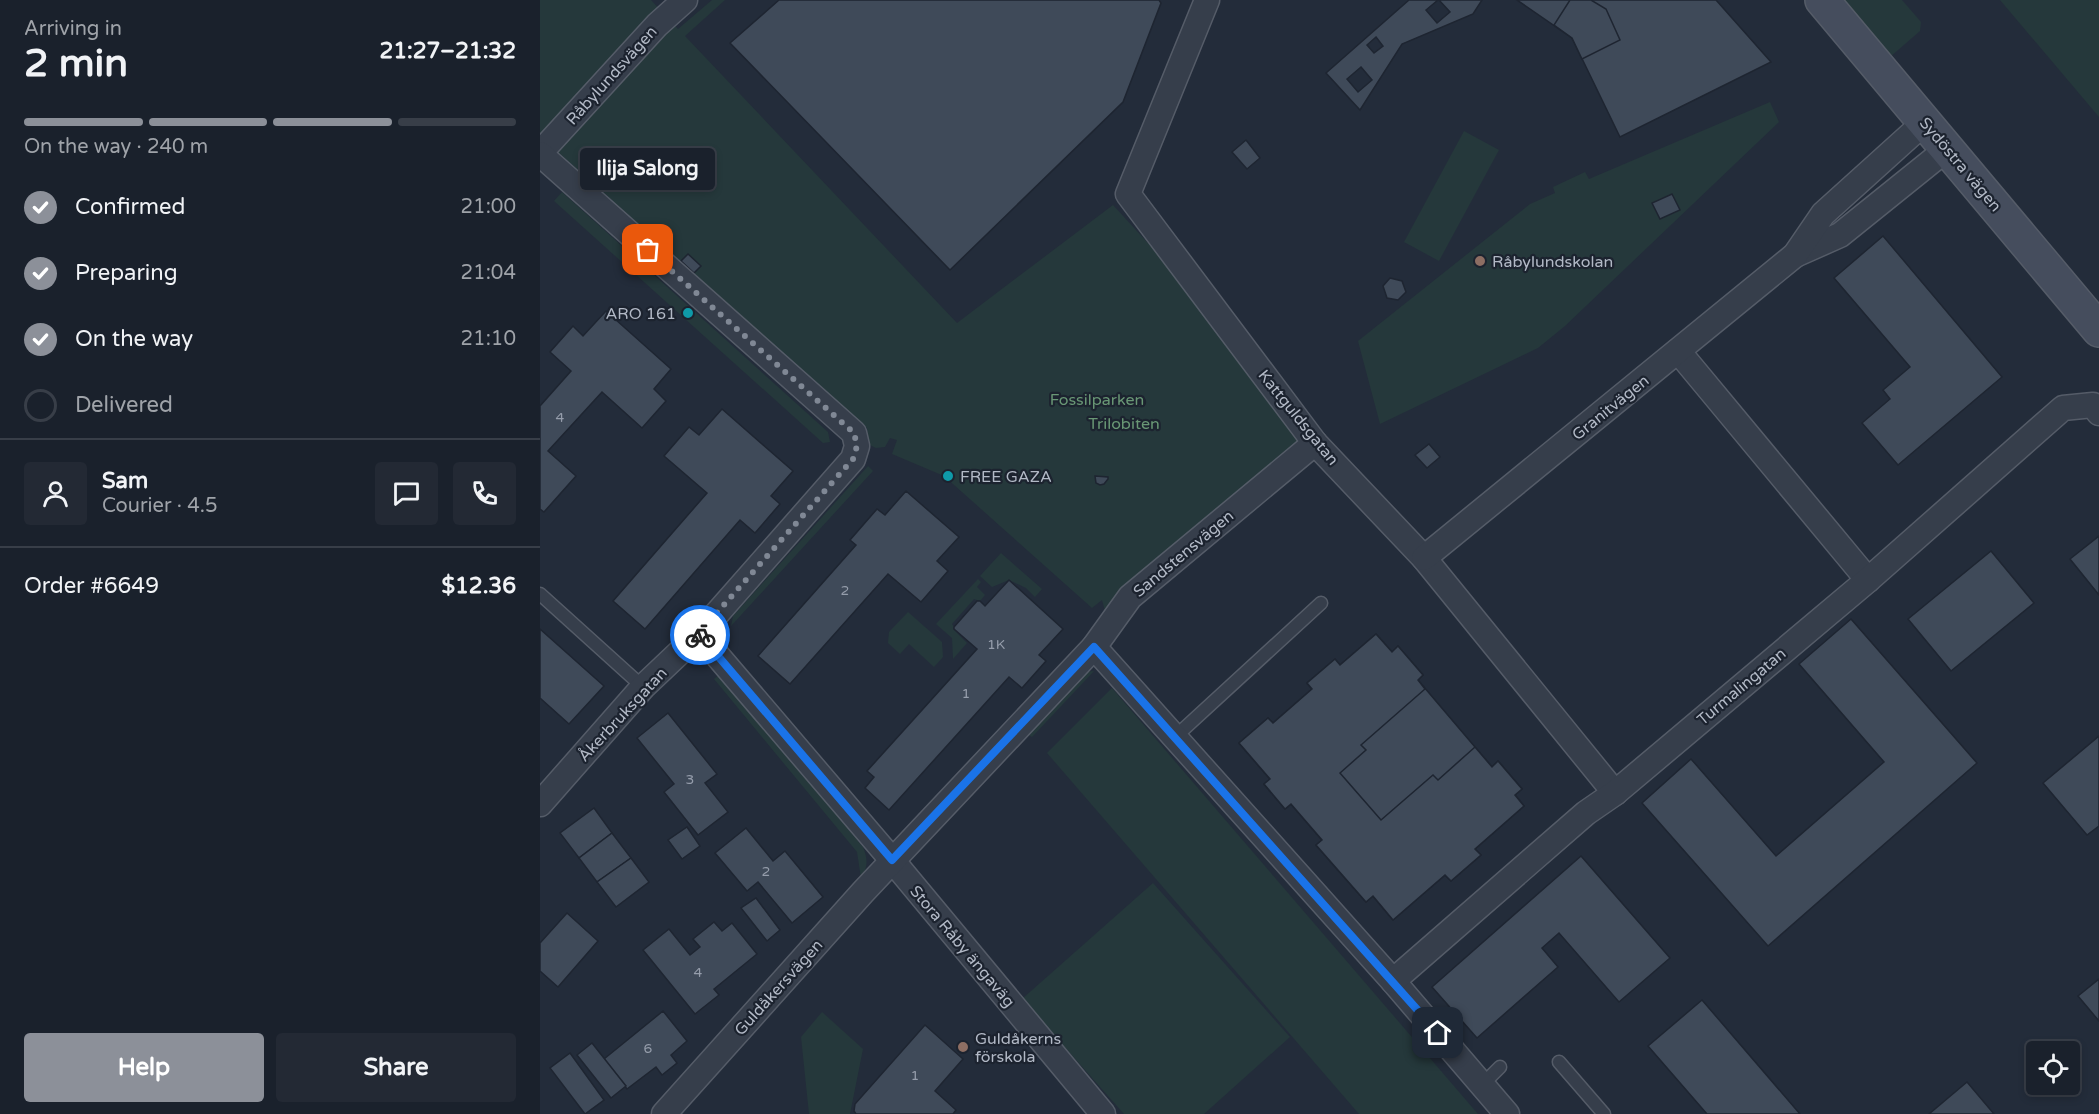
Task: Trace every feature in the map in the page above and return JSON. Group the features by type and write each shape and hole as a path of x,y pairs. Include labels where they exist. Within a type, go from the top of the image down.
{"main road":[{"name":"Sydöstra vägen","path":"1822,0 1926,121 2099,330"}],"street":[{"name":"Råbylundsvägen","path":"540,154 657,24 685,0"},
{"name":"Kattguldsgatan","path":"1206,0 1128,194 1315,443 1424,558 1615,793"},
{"name":"Granitvägen","path":"1795,255 1823,214 1926,121"},
{"name":"Granitvägen","path":"1424,558 1795,255 1840,235 1948,148"},
{"name":"Åkerbruksgatan","path":"540,154 854,433 857,446 853,459 699,634 643,687 540,804"},
{"path":"1678,351 1868,580"},
{"name":"Turmalingatan","path":"1393,981 1586,813 1615,793 1868,580 2063,408 2096,409"},
{"name":"Sandstensvägen","path":"892,860 1094,647 1130,597 1315,443"},
{"path":"699,634 892,860"},
{"path":"1094,647 1393,981 1507,1114"},
{"name":"Guldåkersvägen","path":"664,1114 892,860"},
{"name":"Stora Råby ängaväg","path":"892,860 1103,1114"}],"lane":[{"path":"540,594 643,687"},
{"path":"1175,737 1321,603"},
{"path":"1559,1062 1604,1114"},
{"path":"1482,1085 1500,1067"}],"green space":[{"name":"Fossilparken","path":"540,0 651,0 678,29 712,0 725,0 685,36 957,323 1113,205 1333,445 1110,630 1102,600 1092,608 944,476 892,454 897,440 890,438 885,447 876,448 868,444 867,428 540,136"},
{"path":"1841,0 1902,0 1921,22 1920,31 1890,57"},
{"path":"2000,0 2099,0 2099,117"},
{"path":"1770,102 1779,122 1565,326 1538,348 1380,424 1358,341 1530,204 1555,193 1553,187 1585,172 1589,179"},
{"path":"1464,131 1499,150 1439,261 1404,242"},
{"path":"562,192 828,432 830,442 823,443 554,201"},
{"path":"868,466 873,471 731,626 733,616"},
{"path":"1001,553 1042,589 1035,597 1026,588 1009,580 992,587 980,576"},
{"path":"978,579 981,582 977,587 985,595 980,601 974,599 952,624 953,629 967,643 953,659 952,638 936,624"},
{"path":"908,612 942,642 943,657 934,667 909,644 900,654 888,643 889,632"},
{"path":"1094,671 1032,737 1027,734 1084,672"},
{"path":"720,674 863,847 866,863 861,878 857,852 714,679"},
{"path":"1112,688 1478,1114 1359,1114 1047,753"},
{"path":"1153,883 1290,1037 1204,1114 1124,1114 1022,999"},
{"path":"822,1012 863,1049 850,1114 809,1114 801,1037"}],"building":[{"path":"779,0 1159,0 1161,3 1123,102 950,270 730,43"},
{"path":"1409,0 1438,0 1426,10 1437,23 1450,12 1439,0 1482,0 1473,14 1402,44 1360,110 1326,73","holes":["1376,37 1383,46 1374,53 1367,45","1361,67 1372,80 1358,92 1347,79"]},
{"path":"1517,0 1716,0 1771,62 1620,137 1572,38"},
{"path":"1570,0 1591,0 1606,9 1620,40 1582,59 1572,38 1554,25"},
{"path":"1246,140 1260,158 1247,169 1232,152"},
{"path":"1672,194 1680,210 1660,219 1652,203"},
{"path":"1883,236 2002,377 1898,465 1862,423 1890,399 1883,390 1910,367 1834,278"},
{"path":"688,254 701,266 694,273 681,261"},
{"path":"1390,278 1402,281 1406,292 1398,300 1387,298 1383,286"},
{"path":"606,311 671,369 654,389 666,401 642,428 602,392 548,451 576,476 544,512 540,509 540,406 571,371 550,352 573,326 583,336"},
{"path":"1141,398 1145,402 1141,406 1137,402"},
{"path":"722,409 793,471 771,496 780,504 755,533 740,520 645,629 613,601 707,493 664,456 689,427 699,435"},
{"path":"1429,444 1440,457 1427,468 1415,455"},
{"path":"1095,476 1108,477 1108,479 1100,485 1096,483"},
{"path":"906,491 959,537 937,561 948,571 921,602 888,574 790,684 758,656 856,545 850,540 877,509 885,515"},
{"path":"2099,536 2099,595 2070,559"},
{"path":"1991,551 2034,603 1951,671 1908,619"},
{"path":"1009,580 1063,629 1039,655 1046,661 1022,688 1009,677 889,810 865,788 874,777 867,771 977,649 954,627 977,601 985,606"},
{"path":"1851,619 1977,763 1768,946 1642,803 1691,759 1776,856 1884,762 1799,664"},
{"path":"540,629 604,686 569,724 540,698"},
{"path":"1376,634 1392,652 1398,646 1423,675 1418,680 1492,767 1498,761 1522,789 1515,795 1524,806 1475,849 1481,855 1451,881 1445,875 1393,920 1373,896 1366,902 1316,845 1322,840 1291,804 1285,809 1264,784 1270,779 1239,743 1268,718 1273,723 1312,689 1307,683 1335,659 1340,665"},
{"path":"1376,634 1392,652 1398,646 1423,675 1418,680 1425,689 1361,745 1366,750 1340,773 1381,820 1433,775 1438,780 1475,747 1492,767 1498,761 1522,789 1515,795 1524,806 1475,849 1481,855 1451,881 1445,875 1393,920 1373,896 1366,902 1316,845 1322,840 1291,804 1285,809 1264,784 1270,779 1239,743 1268,718 1273,723 1312,689 1307,683 1335,659 1340,665"},
{"path":"668,713 717,774 705,783 728,812 698,835 664,792 674,784 637,738"},
{"path":"2099,736 2099,826 2087,835 2043,783"},
{"path":"594,808 612,833 579,858 560,833"},
{"path":"687,827 700,846 682,859 668,840"},
{"path":"746,828 773,861 785,851 823,897 792,923 758,882 747,891 715,853"},
{"path":"612,833 631,858 597,882 579,858"},
{"path":"1581,856 1670,958 1619,1002 1559,933 1542,948 1558,967 1477,1038 1432,987"},
{"path":"631,858 649,882 616,907 597,882"},
{"path":"756,898 780,930 767,941 741,908"},
{"path":"567,913 598,941 558,987 540,971 540,943"},
{"path":"714,922 722,931 732,923 757,954 714,989 719,995 695,1014 643,950 669,929 690,955 700,947 693,939"},
{"path":"2099,979 2099,1021 2078,996"},
{"path":"1702,1000 1800,1114 1707,1114 1648,1046"},
{"path":"663,1011 687,1041 671,1055 677,1063 662,1075 656,1067 627,1089 604,1059"},
{"path":"925,1025 963,1059 935,1091 956,1110 953,1114 856,1114 855,1104"},
{"path":"592,1043 626,1086 611,1098 577,1055"},
{"path":"570,1053 604,1100 585,1114 550,1068"},
{"path":"1967,1082 1994,1114 1929,1114"}],"way so far":[{"path":"648,250 854,433 857,446 853,459 707,624 700,635"}],"place":[{"name":"Ilija Salong","path":"648,250"},
{"name":"Råbylundskolan","path":"1480,261"},
{"name":"ARO 161","path":"688,313"},
{"name":"FREE GAZA","path":"948,476"},
{"name":"Guldåkerns förskola","path":"963,1047"}],"route":[{"path":"700,635 892,860 1094,647 1438,1033"}],"park label":[{"name":"Trilobiten","path":"1124,423"}]}
